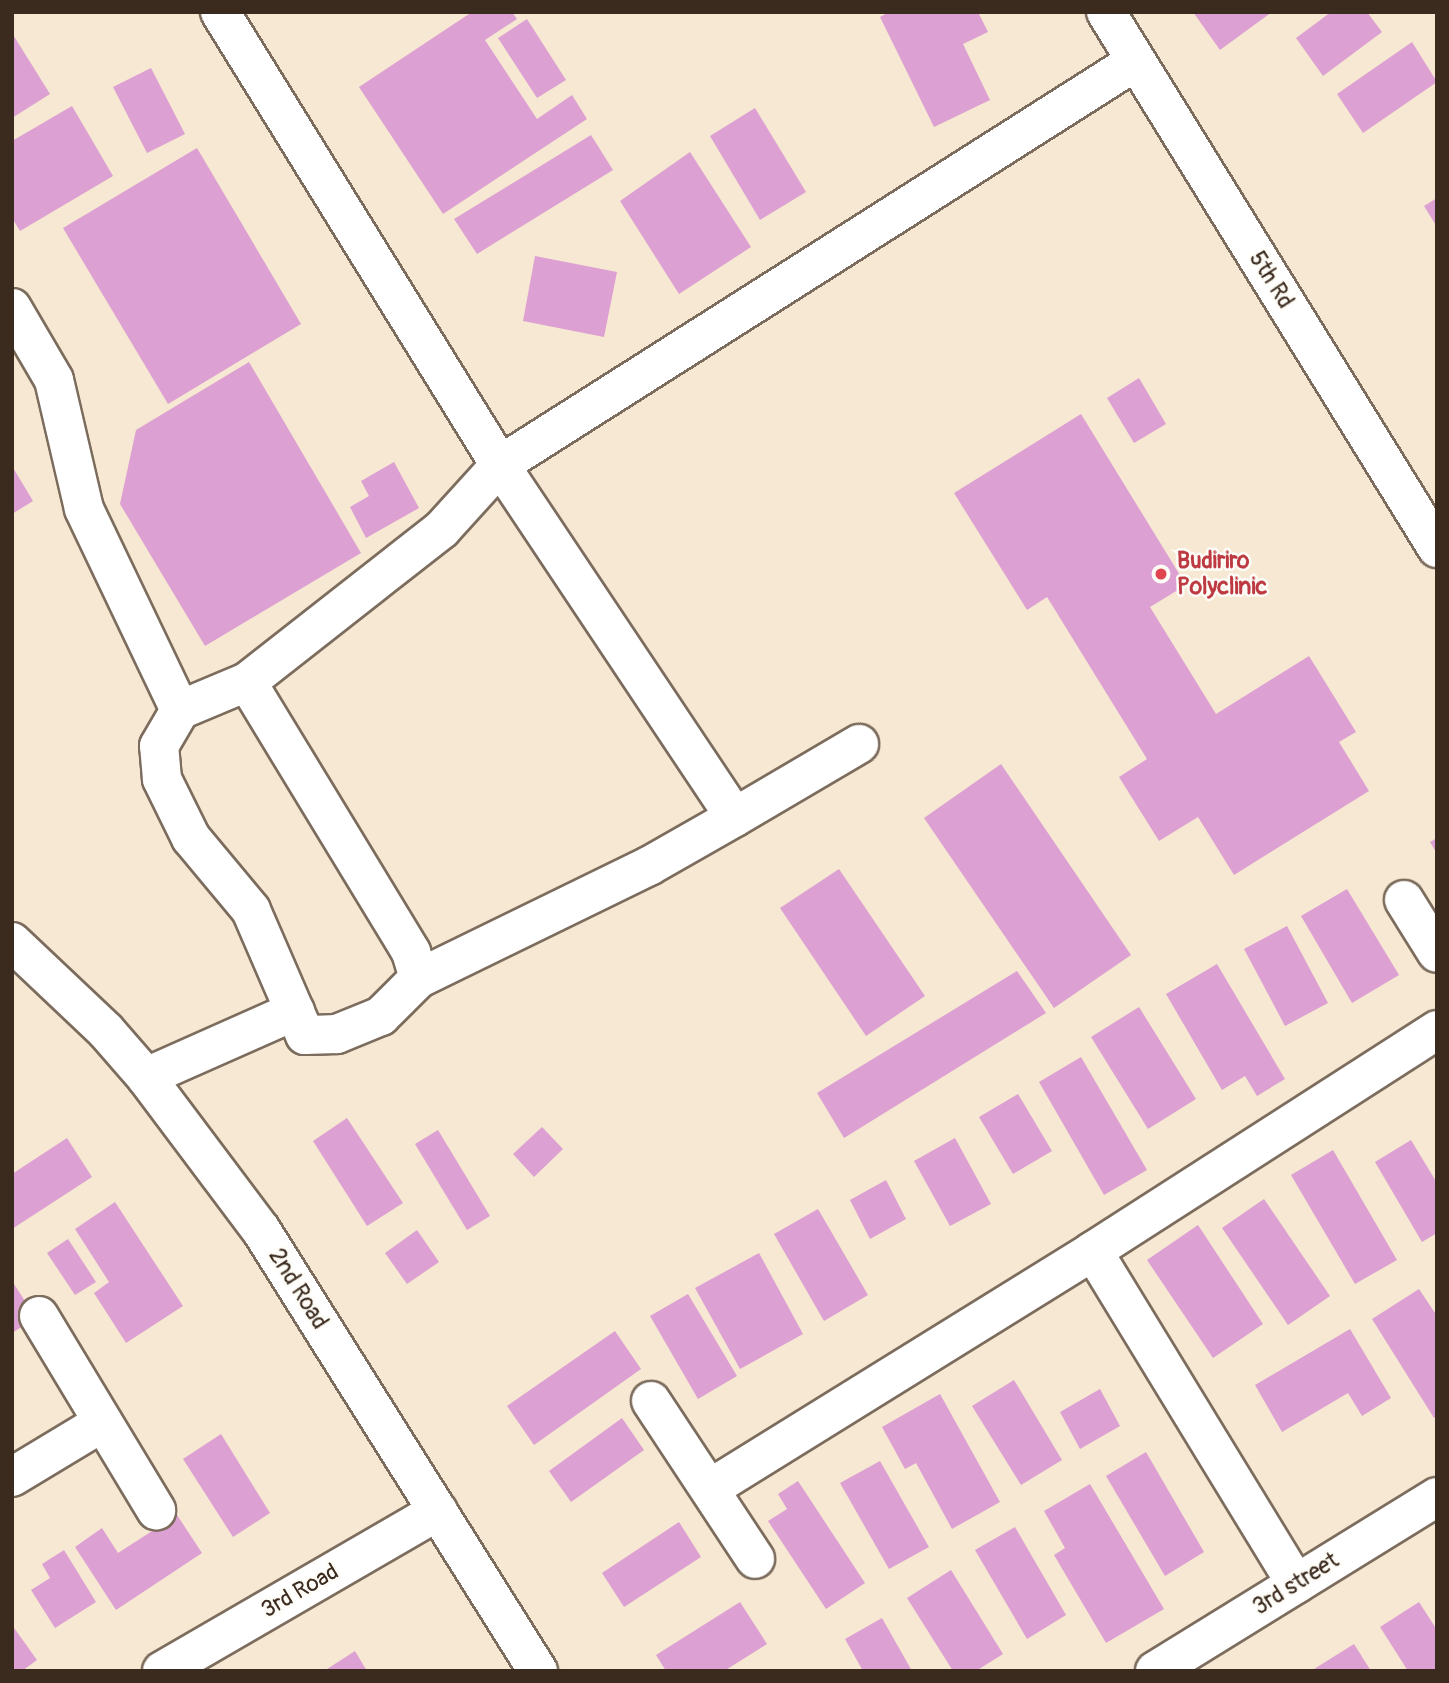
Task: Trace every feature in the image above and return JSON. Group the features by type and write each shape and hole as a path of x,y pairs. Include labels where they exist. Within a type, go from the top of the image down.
{"street":[{"path":"220,12 500,465 735,817"},
{"name":"5th Rd","path":"1106,12 1437,548"},
{"path":"859,744 649,866 419,978 381,1016 337,1034 305,1035 250,911 191,838 162,779 159,746 180,710 247,682 442,529 500,465 1136,61"},
{"path":"12,308 54,380 84,509 180,710"},
{"path":"247,682 411,952 419,978"},
{"path":"1404,900 1437,953"},
{"name":"2nd Road","path":"12,942 106,1031 146,1077 261,1230 538,1671"},
{"path":"146,1077 295,1012"},
{"path":"711,1488 1093,1251 1437,1030"},
{"path":"1093,1251 1296,1584"},
{"path":"39,1315 156,1510"},
{"path":"651,1401 711,1488 755,1559"},
{"path":"12,1476 103,1422"},
{"name":"3rd street","path":"1155,1671 1437,1497"},
{"name":"3rd Road","path":"162,1671 438,1511"}],"building":[{"path":"472,12 512,12 517,19 485,40 537,119 572,95 587,119 443,214 359,87"},
{"path":"889,12 978,12 988,32 963,44 990,100 934,127 880,17"},
{"path":"1193,12 1272,12 1220,50"},
{"path":"1331,12 1367,12 1382,32 1323,76 1296,38"},
{"path":"527,19 566,80 537,98 498,38"},
{"path":"12,33 50,94 12,118"},
{"path":"1412,42 1437,82 1363,133 1337,94"},
{"path":"151,68 185,134 147,153 113,87"},
{"path":"72,106 113,176 20,231 12,218 12,141"},
{"path":"755,108 806,192 760,220 710,136"},
{"path":"591,135 613,170 477,254 454,219"},
{"path":"197,148 301,324 168,404 63,228"},
{"path":"690,152 751,247 679,294 620,201"},
{"path":"1437,198 1437,227 1424,206"},
{"path":"535,256 617,272 604,337 523,321"},
{"path":"249,362 361,553 205,646 120,504 136,430"},
{"path":"1139,378 1166,424 1134,443 1107,398"},
{"path":"1081,414 1186,585 1150,607 1216,714 1309,656 1356,732 1339,742 1369,791 1234,875 1198,817 1159,841 1119,777 1147,759 1047,597 1027,610 954,493"},
{"path":"394,462 419,508 366,538 350,507 369,496 361,481"},
{"path":"12,466 33,501 12,514"},
{"path":"1001,764 1131,955 1054,1008 924,818"},
{"path":"1437,838 1437,854 1430,842"},
{"path":"839,869 925,996 866,1036 780,908"},
{"path":"1347,889 1399,975 1352,1003 1301,916"},
{"path":"1287,926 1328,1003 1285,1026 1244,949"},
{"path":"1217,964 1285,1079 1257,1096 1245,1076 1222,1090 1166,994"},
{"path":"1017,971 1046,1013 844,1138 817,1093"},
{"path":"1139,1007 1196,1099 1148,1129 1091,1037"},
{"path":"1081,1057 1147,1170 1104,1195 1039,1082"},
{"path":"1018,1094 1052,1151 1013,1174 979,1117"},
{"path":"347,1118 403,1203 367,1226 313,1141"},
{"path":"542,1127 563,1149 534,1177 513,1154"},
{"path":"438,1130 490,1216 467,1230 415,1144"},
{"path":"67,1138 92,1177 12,1229 12,1174"},
{"path":"955,1138 991,1204 950,1226 914,1161"},
{"path":"1411,1140 1437,1183 1437,1233 1422,1242 1375,1162"},
{"path":"1333,1150 1397,1260 1355,1284 1291,1175"},
{"path":"886,1180 906,1219 870,1239 850,1200"},
{"path":"1264,1199 1330,1296 1288,1325 1222,1228"},
{"path":"115,1202 183,1306 126,1343 94,1293 109,1282 75,1229"},
{"path":"818,1209 868,1295 824,1321 774,1234"},
{"path":"1198,1225 1263,1324 1213,1358 1147,1260"},
{"path":"417,1230 439,1262 407,1284 385,1253"},
{"path":"68,1239 96,1282 75,1295 47,1253"},
{"path":"759,1253 803,1334 740,1369 695,1288"},
{"path":"12,1281 36,1318 12,1333"},
{"path":"1419,1289 1437,1316 1437,1416 1434,1418 1372,1319"},
{"path":"688,1294 737,1376 698,1399 650,1316"},
{"path":"1350,1329 1391,1398 1362,1416 1348,1393 1282,1432 1255,1385"},
{"path":"615,1331 641,1369 534,1445 507,1406"},
{"path":"1014,1380 1062,1460 1021,1485 972,1406"},
{"path":"1100,1389 1120,1426 1080,1449 1060,1412"},
{"path":"940,1394 1000,1502 952,1529 916,1463 905,1469 882,1427"},
{"path":"622,1418 644,1450 571,1502 549,1471"},
{"path":"221,1434 270,1513 233,1537 183,1459"},
{"path":"1146,1452 1204,1552 1165,1576 1106,1476"},
{"path":"880,1461 929,1547 889,1569 840,1483"},
{"path":"798,1481 865,1583 826,1609 768,1521 787,1509 778,1494"},
{"path":"1090,1484 1164,1609 1106,1643 1054,1555 1065,1548 1044,1511"},
{"path":"177,1515 202,1553 116,1610 75,1547 102,1528 118,1553"},
{"path":"679,1522 701,1557 624,1607 602,1573"},
{"path":"1015,1527 1066,1615 1027,1639 975,1550"},
{"path":"64,1550 96,1602 55,1628 31,1590 50,1578 42,1564"},
{"path":"951,1570 1003,1654 976,1671 953,1671 907,1598"},
{"path":"740,1602 767,1644 724,1671 666,1671 656,1655"},
{"path":"1419,1602 1437,1630 1437,1671 1408,1671 1380,1627"},
{"path":"882,1618 912,1671 863,1671 845,1639"},
{"path":"12,1625 37,1660 22,1671 12,1671"},
{"path":"1354,1644 1371,1671 1315,1671 1314,1669"},
{"path":"355,1651 367,1671 324,1671"}],"place":[{"name":"Budiriro Polyclinic","path":"1161,574"}]}
